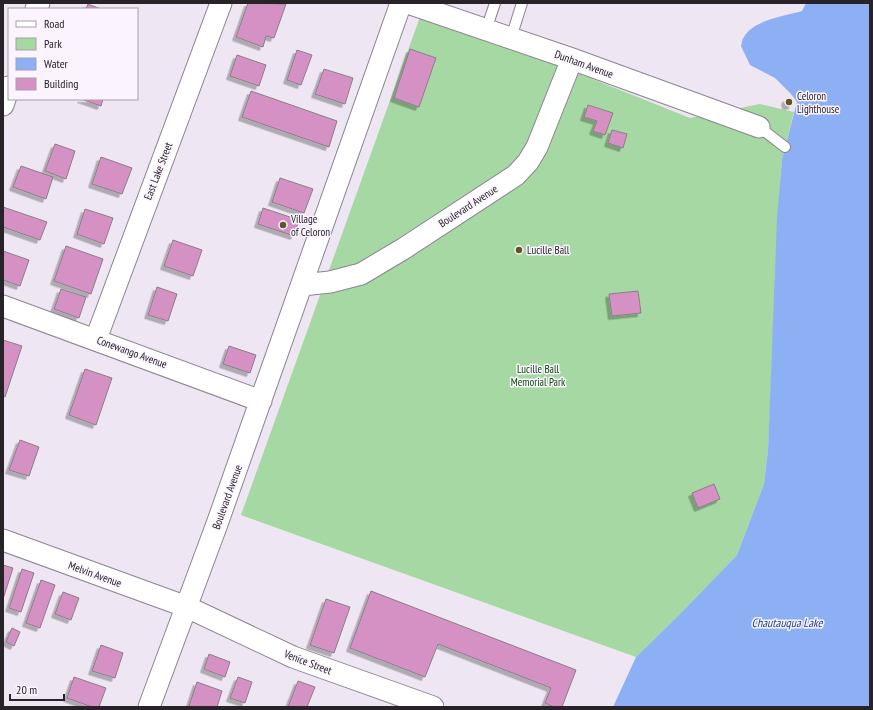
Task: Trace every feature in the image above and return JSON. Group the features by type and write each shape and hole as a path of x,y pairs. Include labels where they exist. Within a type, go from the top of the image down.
{"street":[{"name":"East Lake Street","path":"96,339 221,3"},
{"name":"Boulevard Avenue","path":"149,707 187,607 261,401 401,3"},
{"name":"Dunham Avenue","path":"408,3 511,38 759,127"},
{"name":"Boulevard Avenue","path":"302,285 330,282 361,274 403,249 516,175 528,162 536,147 572,60"},
{"path":"3,105 8,91"},
{"name":"Conewango Avenue","path":"3,306 261,401"},
{"name":"Melvin Avenue","path":"3,540 187,607"},
{"name":"Venice Street","path":"187,607 293,657 433,707"}],"lane":[{"path":"486,30 495,3"},
{"path":"511,38 522,3"},
{"path":"759,127 785,147"}],"green space":[{"name":"Lucille Ball Memorial Park","path":"420,17 545,60 690,118 760,104 794,112 782,159 780,183 768,450 764,484 737,555 636,657 241,515"}],"water":[{"name":"Chautauqua Lake","path":"806,3 870,3 870,707 613,707 636,657 737,555 764,484 768,450 777,218 782,159 797,102 775,78 750,65 741,46 743,38 754,26 802,11"}],"building":[{"path":"248,3 286,4 274,38 266,36 263,47 236,37"},
{"path":"88,4 98,8 86,8"},
{"path":"410,49 436,58 419,107 394,98"},
{"path":"297,50 312,55 301,85 287,80"},
{"path":"237,55 266,65 259,86 230,76"},
{"path":"324,69 353,78 345,104 315,94"},
{"path":"251,91 337,121 329,147 242,117"},
{"name":"Celoron Lighthouse","path":"787,98 791,98 793,102 791,106 787,106 785,104 785,100"},
{"path":"84,100 103,100 101,106"},
{"path":"588,105 613,113 605,135 593,131 597,121 584,117"},
{"path":"612,130 627,134 623,148 608,143"},
{"path":"55,144 75,151 66,179 45,171"},
{"path":"101,157 132,168 122,194 92,184"},
{"path":"21,166 53,177 46,199 13,187"},
{"path":"280,178 313,189 304,213 272,202"},
{"path":"3,207 47,222 40,240 3,227"},
{"path":"263,208 299,220 294,236 258,224"},
{"path":"85,209 113,218 104,244 77,234"},
{"path":"173,240 202,250 193,276 164,266"},
{"path":"66,246 103,259 91,294 54,281"},
{"path":"3,251 29,260 20,286 3,280"},
{"path":"157,287 177,294 168,321 148,315"},
{"path":"61,289 86,297 79,318 54,309"},
{"path":"638,291 641,313 612,316 609,294"},
{"path":"3,340 22,346 5,397 3,396"},
{"path":"229,346 256,355 250,373 223,364"},
{"path":"85,369 112,378 96,425 69,415"},
{"path":"20,440 39,447 29,476 9,470"},
{"path":"714,484 720,499 698,508 692,493"},
{"path":"3,565 13,568 3,599"},
{"path":"22,569 34,573 21,612 9,608"},
{"path":"41,580 55,585 40,628 26,623"},
{"path":"371,591 576,670 562,707 554,707 545,703 551,688 438,644 425,677 350,648"},
{"path":"63,592 79,598 71,620 55,614"},
{"path":"326,599 350,607 334,653 310,645"},
{"path":"12,628 20,632 14,646 6,642"},
{"path":"101,645 123,653 115,678 92,671"},
{"path":"209,654 230,662 225,677 204,669"},
{"path":"74,677 106,688 99,707 92,707 67,698"},
{"path":"238,677 252,682 245,703 230,698"},
{"path":"298,681 315,687 307,707 288,707"},
{"path":"197,682 222,691 217,707 189,706"}],"place":[{"name":"Celoron Lighthouse","path":"789,102"},
{"name":"Village of Celoron","path":"283,225"},
{"name":"Lucille Ball","path":"519,250"}]}
